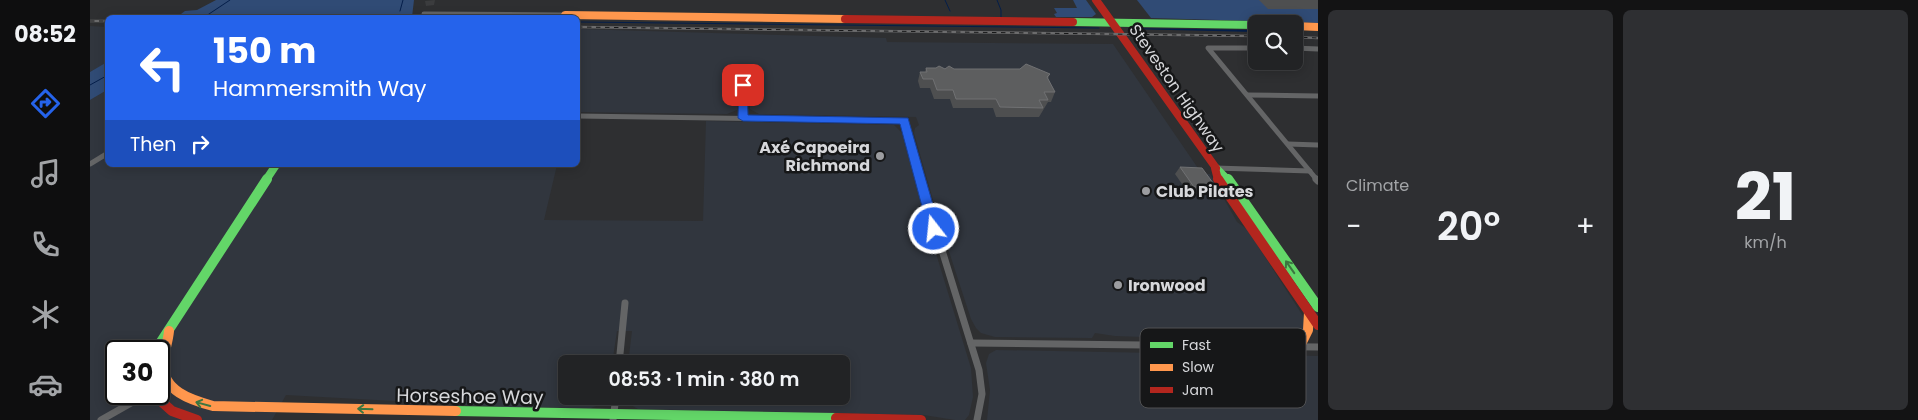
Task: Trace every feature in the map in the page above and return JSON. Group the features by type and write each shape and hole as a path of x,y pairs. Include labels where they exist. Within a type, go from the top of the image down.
{"street":[{"name":"Steveston Highway","path":"1096,0 1318,307"},
{"path":"424,14 494,15"},
{"path":"580,16 1248,25"},
{"path":"1303,26 1318,27"},
{"path":"1248,48 1209,48 1318,180"},
{"path":"1303,48 1318,49"},
{"path":"743,85 743,118"},
{"path":"1247,95 1318,96"},
{"path":"580,116 904,121 934,229 981,380 981,401 977,420"},
{"path":"1288,144 1318,145"},
{"path":"90,164 105,155"},
{"path":"162,340 275,167"},
{"name":"Steveston Highway","path":"1216,168 1218,180 1318,325"},
{"path":"1216,168 1310,171"},
{"path":"620,355 625,303"},
{"path":"1306,334 1309,312"},
{"path":"168,340 169,331"},
{"path":"971,343 1140,345"},
{"name":"Horseshoe Way","path":"170,384 185,398 213,406 613,417 922,420"},
{"path":"101,420 128,405"},
{"path":"164,405 176,414 197,420"}],"shaded area":[{"path":"216,0 414,0 412,15 180,15 185,11 197,10"},
{"path":"1073,0 1086,0 1096,14 1092,17 1056,17 1054,14 1057,13 1054,8 1077,8"},
{"path":"1137,0 1318,0 1318,23 1303,23 1303,15 1248,15 1248,21 1151,18"},
{"path":"90,26 105,27 105,64 90,72"},
{"path":"580,29 886,38 887,42 1113,44 1202,174 1210,174 1237,222 1247,229 1303,316 1305,321 1303,328 1140,328 1140,337 1095,333 1092,338 995,337 981,333 971,319 940,224 914,133 915,128 919,125 916,117 759,114 750,109 749,95 738,94 737,110 727,114 580,112"},
{"path":"1129,29 1248,30 1248,32"},
{"path":"105,63 105,91 90,100 90,72"},
{"path":"105,91 105,167 557,167 544,220 703,221 706,121 894,125 902,133 927,224 971,368 973,397 969,415 965,420 924,415 638,409 631,405 850,405 850,355 629,355 632,331 617,331 613,355 558,355 558,405 599,405 591,408 503,407 286,395 272,420 90,420 90,100"},
{"path":"996,350 1140,353 1140,408 1306,408 1306,356 1318,356 1318,420 987,420 990,390 986,363 989,354"}],"building":[{"path":"1026,64 1050,74 1047,77 1055,92 1044,92 1048,100 1039,100 1043,108 1000,107 996,99 956,99 953,90 937,90 933,79 923,79 920,72 927,72 926,68 936,68 939,66 945,69 949,66 954,69 1020,69"},
{"path":"1180,167 1202,168 1216,187 1194,187"}],"waterway":[{"path":"208,15 230,0"},
{"path":"400,11 403,0"},
{"path":"945,0 950,11"},
{"path":"997,0 1001,10 1001,17"},
{"path":"580,22 1099,28"},
{"path":"90,85 105,77"}],"railway":[{"path":"90,21 105,21"},
{"path":"580,27 1248,36"},
{"path":"1303,37 1318,38"}],"traffic: fast":[{"path":"1073,22 1248,25"},
{"path":"162,340 275,167"},
{"path":"1216,168 1227,178 1318,307"},
{"path":"456,411 836,418"}],"traffic: slow":[{"path":"580,15 845,19"},
{"path":"1303,26 1318,27"},
{"path":"1306,334 1309,312"},
{"path":"169,331 164,357 164,375 173,389 180,394 205,404 213,406 456,411"}],"traffic: jam":[{"path":"1096,0 1216,168"},
{"path":"845,19 1073,22"},
{"path":"1215,168 1218,180 1318,325"},
{"path":"165,405 172,411 197,420"},
{"path":"836,418 921,420"}],"place":[{"name":"Axé Capoeira Richmond","path":"880,156"},
{"name":"Club Pilates","path":"1146,191"},
{"name":"Ironwood","path":"1118,285"}],"route":[{"path":"743,85 743,118 904,121 934,229"}]}
